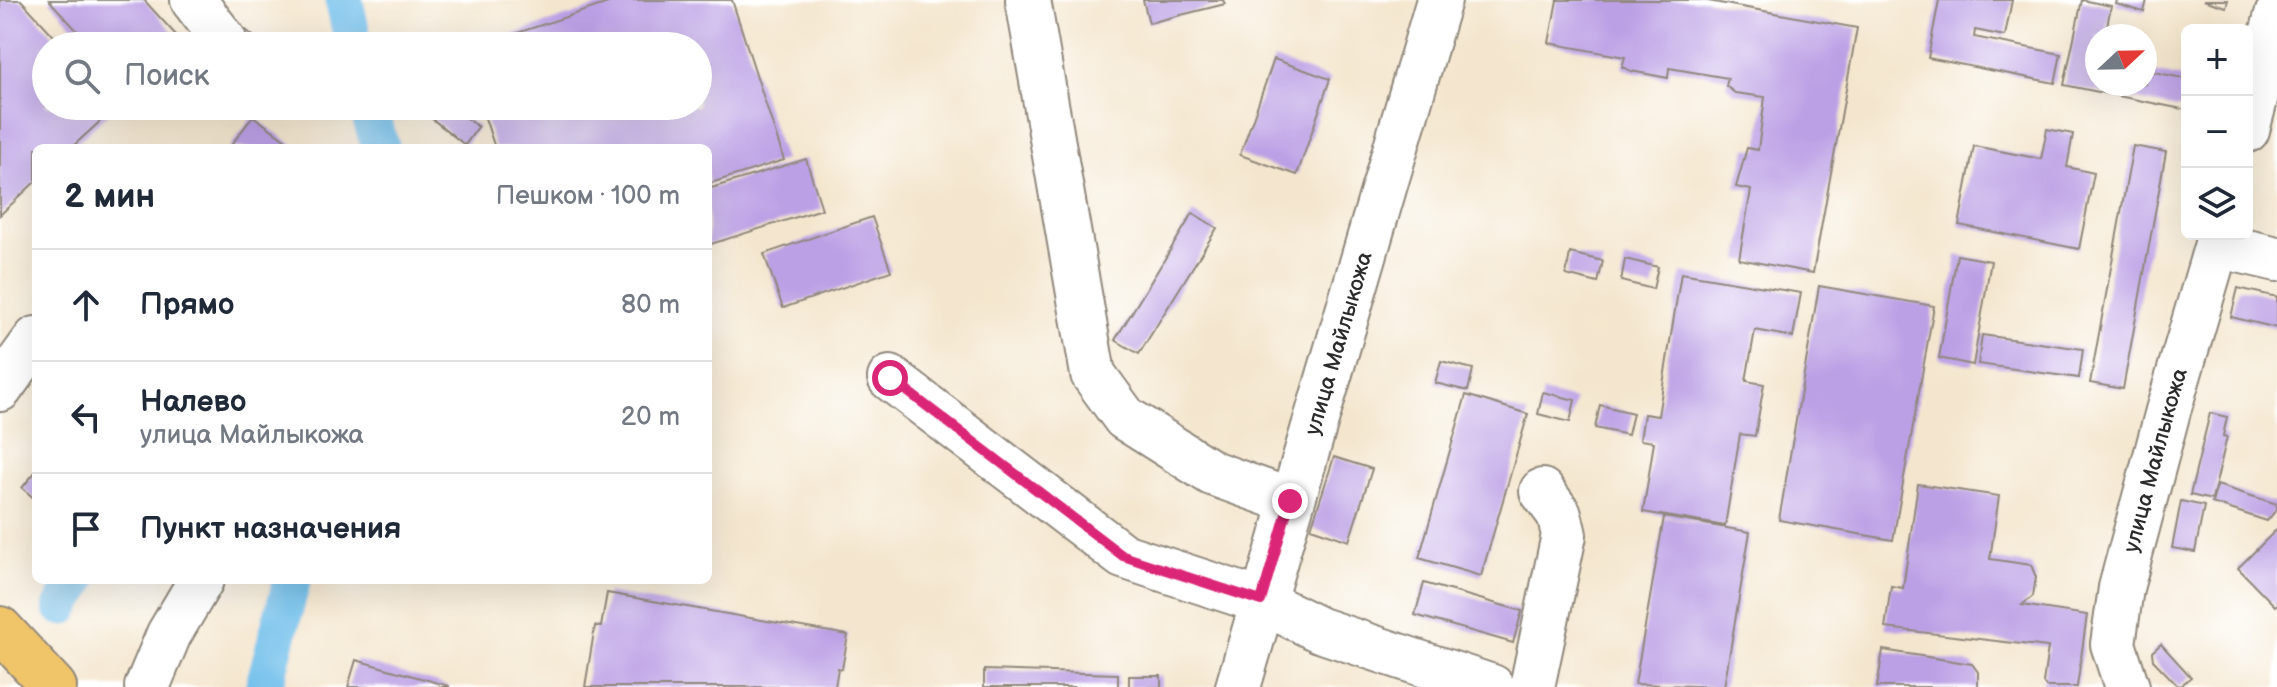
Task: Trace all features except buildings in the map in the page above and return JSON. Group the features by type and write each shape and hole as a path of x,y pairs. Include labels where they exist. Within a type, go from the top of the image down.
{"highway":[{"path":"0,629 54,687"}],"street":[{"path":"193,0 218,32"},
{"path":"1028,0 1093,374 1125,418 1212,473 1290,501"},
{"name":"улица Майлыкожа","path":"1238,687 1439,0"},
{"path":"2253,107 2277,15"},
{"path":"2218,240 2277,259"},
{"name":"улица Майлыкожа","path":"2127,687 2113,644 2121,588 2218,240"},
{"path":"0,389 32,345"},
{"path":"890,378 1123,556 1261,601 1320,630 1492,687"},
{"path":"1532,687 1564,535 1559,514 1542,491"},
{"path":"147,687 169,634 199,584"}],"waterway":[{"path":"344,0 351,32"},
{"path":"372,120 380,144"},
{"path":"62,607 76,584"},
{"path":"264,687 291,584"}],"route":[{"path":"890,378 1123,556 1261,601 1290,501"}]}
